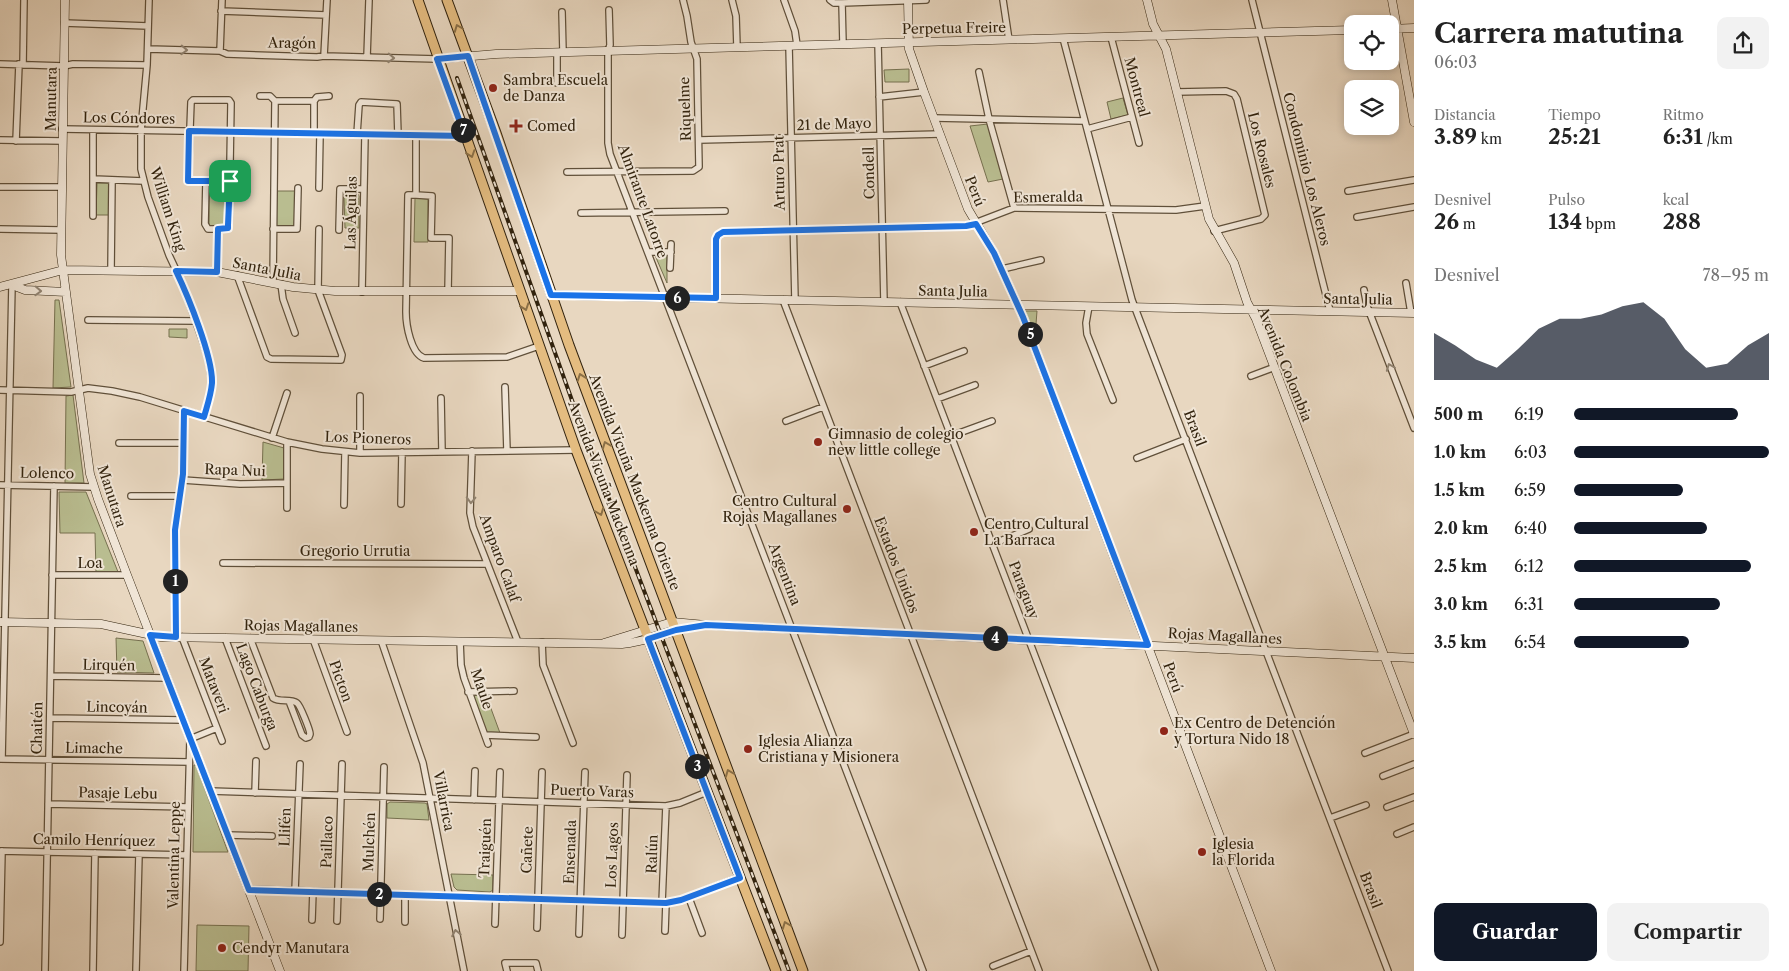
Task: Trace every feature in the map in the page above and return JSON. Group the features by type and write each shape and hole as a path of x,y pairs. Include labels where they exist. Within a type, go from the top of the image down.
{"main road":[{"name":"Avenida Vicuña Mackenna","path":"418,0 437,59 576,450 776,971"},
{"name":"Avenida Vicuña Mackenna Oriente","path":"447,0 551,295 803,971"}],"street":[{"path":"16,141 24,0"},
{"name":"Manutara","path":"65,0 61,258 88,462 94,487 127,575 280,971"},
{"name":"William King","path":"149,0 148,48 140,163 143,180 169,255 196,321 209,359 212,372 211,392 204,417"},
{"path":"220,52 222,0"},
{"path":"324,56 327,0"},
{"path":"367,57 369,0"},
{"name":"Riquelme","path":"617,172 692,171 698,169 700,164 696,59 683,0"},
{"path":"732,0 736,16 737,47"},
{"name":"Arturo Prat","path":"784,0 795,31 791,138 795,300"},
{"path":"830,0 834,3 926,0"},
{"name":"Perú","path":"908,0 911,55 965,203 990,245 1018,304 1271,971"},
{"path":"1003,0 1009,40"},
{"name":"Avenida Colombia","path":"1147,0 1153,24 1164,45 1205,206 1214,231 1234,263 1250,309 1256,317 1414,734"},
{"name":"Condominio Los Aleros","path":"1252,0 1330,311"},
{"path":"1392,0 1393,15"},
{"path":"842,3 843,44"},
{"name":"Almirante Latorre","path":"609,10 608,144 632,213 666,297"},
{"path":"222,11 326,15"},
{"path":"557,83 562,12"},
{"path":"64,24 148,26"},
{"path":"1399,29 1414,28"},
{"name":"Perpetua Freire","path":"437,59 560,52 1344,30"},
{"name":"Montreal","path":"1111,37 1140,143"},
{"name":"Brasil","path":"1062,38 1130,296 1388,971"},
{"name":"Condell","path":"878,43 884,302"},
{"name":"Aragón","path":"148,48 220,52 225,54 437,59"},
{"path":"1399,52 1414,122"},
{"path":"0,64 64,66 73,64 147,65"},
{"path":"979,72 989,119 1014,208"},
{"name":"Los Rosales","path":"1176,92 1226,91 1232,93 1237,99 1265,216 1261,219 1214,231"},
{"path":"880,97 924,92"},
{"path":"260,96 270,96 275,101 314,101 318,97 329,96"},
{"path":"206,181 205,224 208,229 228,228 230,181 231,101 193,100 190,102 188,181 206,181 230,181"},
{"path":"275,101 274,229 277,283 295,333"},
{"path":"314,101 320,188"},
{"path":"357,134 358,105 362,102 397,104 398,135"},
{"path":"1086,130 1132,117"},
{"path":"934,118 1084,121"},
{"name":"Los Cóndores","path":"62,129 465,136"},
{"path":"92,216 93,130"},
{"name":"21 de Mayo","path":"699,140 940,134"},
{"name":"Las Águilas","path":"362,292 365,135"},
{"path":"416,136 416,195"},
{"path":"0,140 62,141"},
{"path":"567,172 617,172"},
{"path":"93,179 143,180"},
{"path":"111,270 112,180"},
{"path":"1348,191 1414,180"},
{"path":"0,187 62,188"},
{"path":"274,229 297,229 298,188"},
{"path":"339,230 340,189 364,189"},
{"path":"448,291 449,238 431,238 432,196 408,196 408,329 417,354 422,358 507,357 539,346"},
{"name":"Esmeralda","path":"716,298 716,241 718,235 726,232 966,226 976,224 1014,208 1176,210 1205,206"},
{"path":"1357,217 1414,207"},
{"path":"581,213 725,211"},
{"path":"0,229 61,230"},
{"path":"217,272 218,229"},
{"path":"237,275 267,357 272,359 342,359 318,290 319,230"},
{"path":"670,268 671,244"},
{"path":"648,252 671,252"},
{"path":"1002,268 1041,260"},
{"name":"Santa Julia","path":"0,287 63,270 111,270 217,272 318,290 362,292 520,291"},
{"path":"1406,283 1413,313"},
{"path":"1,759 2,622 8,485 12,285"},
{"name":"Santa Julia","path":"12,285 25,290 66,292"},
{"path":"1364,290 1370,312 1414,428"},
{"name":"Santa Julia","path":"551,295 1413,313"},
{"name":"Argentina","path":"666,297 923,971"},
{"name":"Estados Unidos","path":"783,300 1039,971"},
{"name":"Paraguay","path":"900,302 1156,971"},
{"path":"1089,306 1086,323 1087,334 1113,400"},
{"path":"88,320 196,321"},
{"path":"924,366 964,350"},
{"path":"1251,376 1275,367"},
{"path":"937,399 975,385"},
{"path":"505,387 507,451"},
{"name":"Los Pioneros","path":"0,390 63,392 94,389 123,393 287,442 346,452 576,450"},
{"path":"272,438 286,393"},
{"path":"360,396 360,453"},
{"path":"441,398 442,452"},
{"path":"786,421 823,407"},
{"path":"179,637 175,530 183,480 184,411"},
{"path":"951,436 992,421"},
{"path":"1137,458 1186,439"},
{"path":"287,442 287,508"},
{"path":"119,443 184,443"},
{"path":"344,505 346,452"},
{"path":"400,504 402,452"},
{"name":"Amparo Calaf","path":"472,452 471,521 518,642"},
{"name":"Rapa Nui","path":"183,480 240,484 287,484"},
{"name":"Lolenco","path":"0,485 94,487"},
{"name":"Chaitén","path":"45,971 54,486"},
{"path":"131,496 180,496"},
{"path":"993,544 1029,529"},
{"name":"Gregorio Urrutia","path":"223,562 487,564"},
{"name":"Loa","path":"52,575 127,575"},
{"name":"Rojas Magallanes","path":"2,622 108,625 150,635 179,637 604,643 647,635 674,626 706,625 1414,658"},
{"name":"Mataveri","path":"179,637 222,741"},
{"name":"Lago Caburga","path":"225,638 266,746"},
{"path":"250,638 273,698 276,701 295,702 299,705 310,732 309,737 306,738 302,735 289,702"},
{"name":"Picton","path":"313,639 347,732"},
{"name":"Villarrica","path":"381,640 418,745 431,798 464,971"},
{"name":"Maule","path":"460,641 461,665 468,692 488,744"},
{"path":"542,642 543,665 573,743"},
{"name":"Lirquén","path":"50,676 167,678"},
{"path":"468,692 514,691"},
{"name":"Lincoyán","path":"50,718 183,720"},
{"path":"190,739 217,728"},
{"path":"1365,753 1414,734"},
{"path":"485,736 536,737"},
{"name":"Valentina Leppe","path":"184,971 190,739"},
{"name":"Limache","path":"1,759 189,762"},
{"path":"255,793 256,761"},
{"name":"Llifén","path":"295,891 300,764"},
{"name":"Paillaco","path":"337,921 342,764"},
{"path":"1383,776 1414,764"},
{"name":"Mulchén","path":"380,918 384,767"},
{"path":"474,800 475,771"},
{"name":"Traiguén","path":"495,924 500,772"},
{"name":"Cañete","path":"537,928 542,772"},
{"name":"Ensenada","path":"579,934 585,772"},
{"name":"Los Lagos","path":"622,935 628,775"},
{"name":"Puerto Varas","path":"210,792 666,806 680,803 707,792"},
{"path":"1387,808 1414,797"},
{"name":"Pasaje Lebu","path":"48,804 188,807"},
{"path":"1330,818 1366,805"},
{"name":"Ralún","path":"665,931 666,806"},
{"path":"1398,834 1414,827"},
{"path":"227,835 272,836"},
{"path":"0,942 1,851"},
{"name":"Camilo Henríquez","path":"1,851 187,854"},
{"path":"93,971 95,853"},
{"path":"136,971 139,854"},
{"path":"249,890 664,903 688,898 740,878"},
{"path":"312,920 313,891"},
{"path":"405,894 405,922"},
{"path":"688,898 702,933"},
{"path":"993,966 1031,951"},
{"path":"507,971 505,963 536,963 538,971"}],"green space":[{"path":"909,69 909,82 885,82 884,70"},
{"path":"1123,98 1128,115 1111,119 1107,102"},
{"path":"988,124 1003,179 988,182 970,126"},
{"path":"209,182 225,182 225,227 209,227"},
{"path":"97,183 110,183 109,215 96,215"},
{"path":"277,191 296,191 295,228 276,227"},
{"path":"358,194 359,228 345,228 344,197 346,195"},
{"path":"415,198 428,199 428,242 414,242"},
{"path":"654,253 665,253 667,256 667,283"},
{"path":"55,300 59,300 71,387 53,388"},
{"path":"1025,311 1037,311 1035,337"},
{"path":"169,329 187,329 187,338 169,337"},
{"path":"73,395 84,483 65,483 66,396"},
{"path":"263,442 284,448 284,479 262,480"},
{"path":"59,492 86,492 118,572 96,572 95,533 60,533"},
{"path":"116,638 143,641 154,673 117,672"},
{"path":"473,695 486,695 500,733 487,734"},
{"path":"194,765 196,765 228,852 193,852"},
{"path":"390,802 425,803 427,804 429,820 387,818 387,804"},
{"path":"451,874 493,875 493,890 490,892 457,890 454,887"},
{"name":"Cendyr Manutara","path":"197,925 249,926 248,971 196,971"}],"railway":[{"path":"457,78 579,420 789,971"}],"place":[{"name":"Sambra Escuela de Danza","path":"493,88"},
{"name":"Comed","path":"516,126"},
{"name":"Gimnasio de colegio new little college","path":"818,442"},
{"name":"Centro Cultural Rojas Magallanes","path":"847,509"},
{"name":"Centro Cultural La Barraca","path":"974,532"},
{"name":"Ex Centro de Detención y Tortura Nido 18","path":"1164,731"},
{"name":"Iglesia Alianza Cristiana y Misionera","path":"748,749"},
{"name":"Iglesia la Florida","path":"1202,852"},
{"name":"Cendyr Manutara","path":"222,948"}],"route":[{"path":"468,56 551,295 716,298 716,239 723,232 971,226 976,224 986,237 1002,268 1023,317 1148,645 706,625 676,630 648,639 740,878 681,900 666,903 249,890 150,635 156,637 176,637 175,530 182,490 184,411 204,417 212,384 209,359 183,285 176,271 217,272 218,229 228,228 230,181 188,181 189,131 465,136 437,59 468,56"}]}
